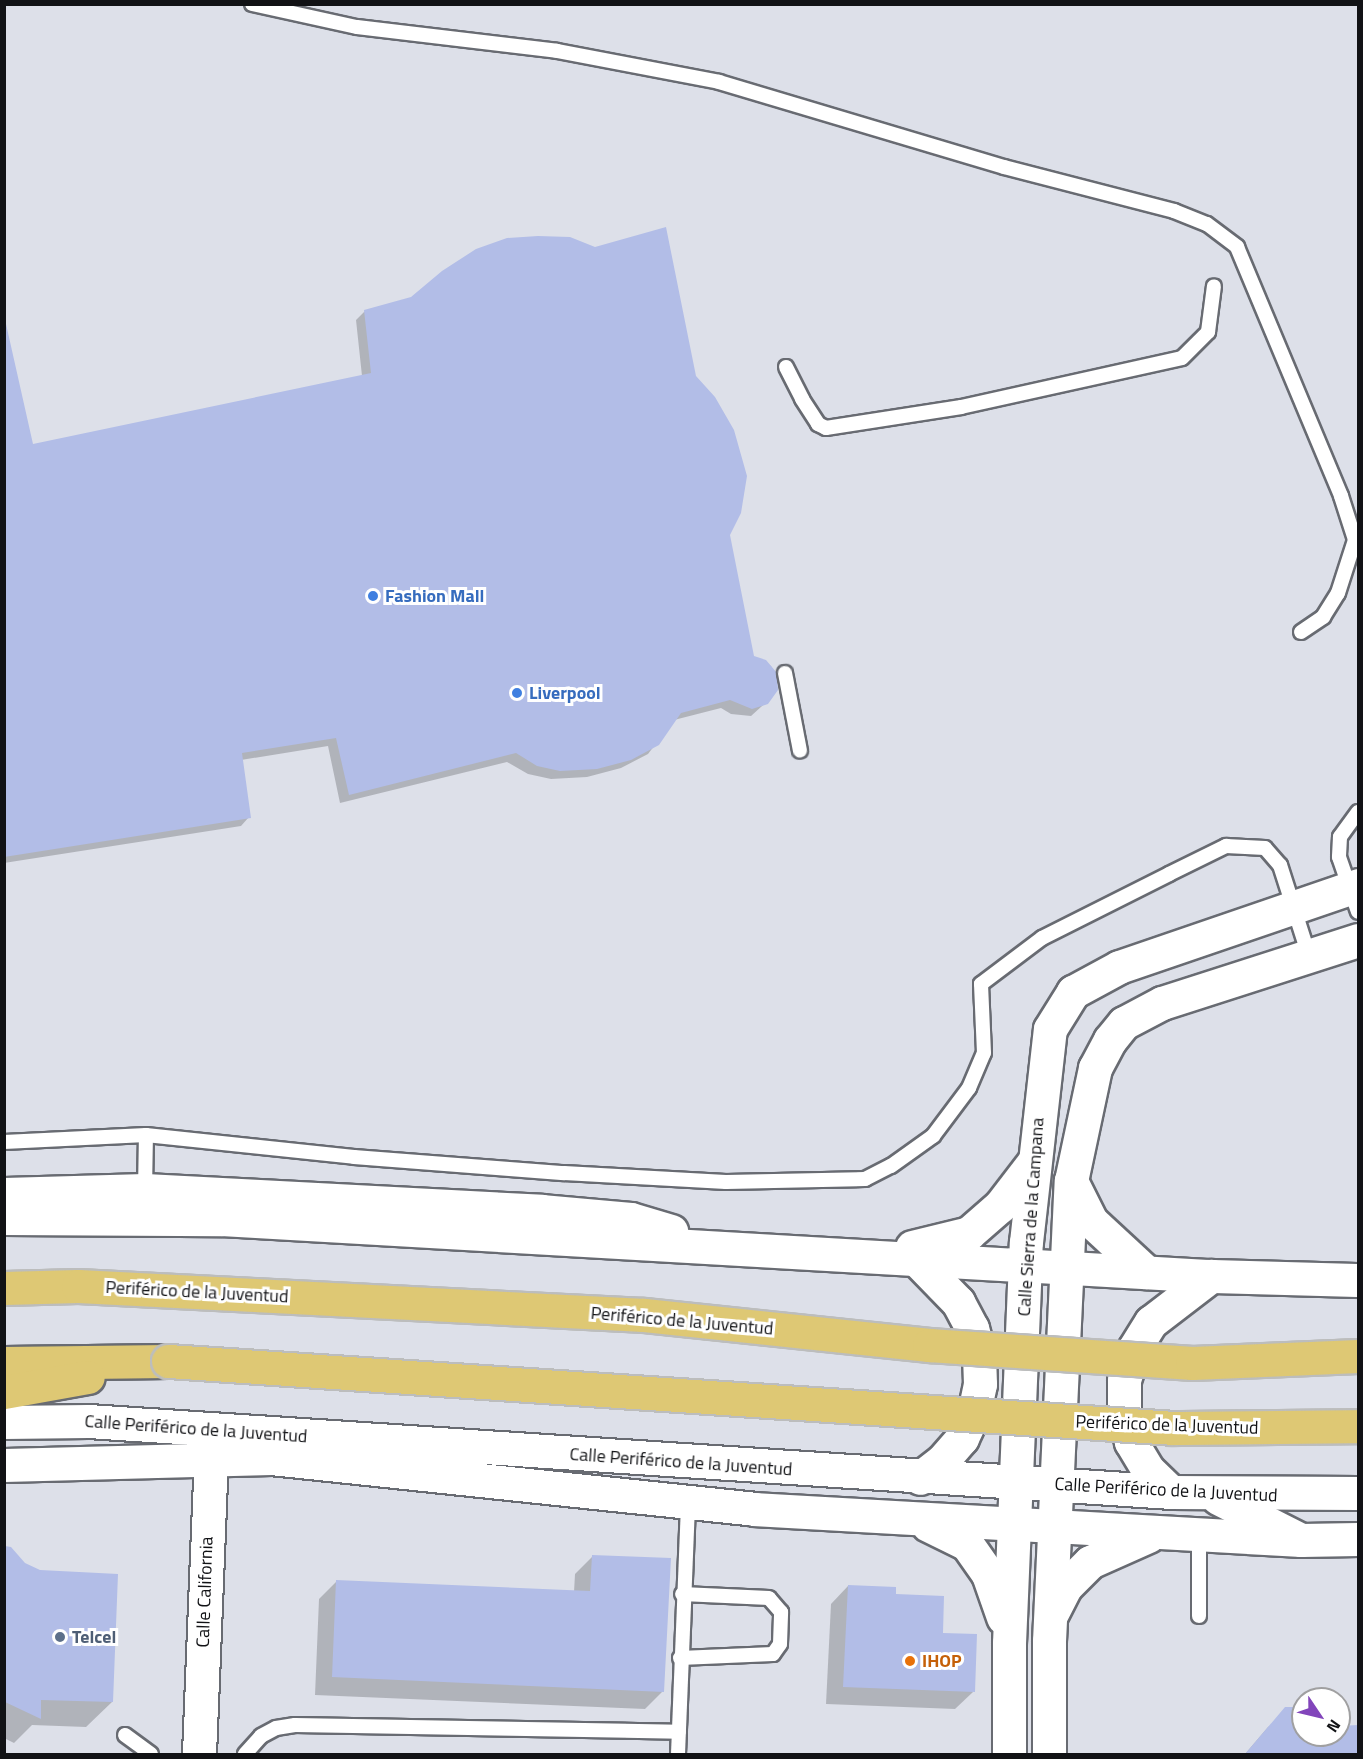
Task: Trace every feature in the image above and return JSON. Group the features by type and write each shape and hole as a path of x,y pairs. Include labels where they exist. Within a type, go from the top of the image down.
{"highway":[{"name":"Periférico de la Juventud","path":"4,1288 78,1286 644,1315 929,1346 1192,1363 1359,1356"},
{"name":"Periférico de la Juventud","path":"4,1363 158,1361 1173,1428 1359,1426"},
{"path":"4,1392 93,1376 158,1361"}],"main road":[{"name":"Calle Sierra de la Campana","path":"1009,1755 1009,1643 1025,1264 1033,1163 1050,1029 1073,992 1119,967 1295,906 1356,895"},
{"name":"Calle Sierra de la Campana","path":"1049,1755 1050,1617 1071,1181 1095,1068 1110,1040 1125,1023 1162,1003 1359,940"},
{"path":"861,1255 936,1243 969,1233 1000,1206 1033,1163"},
{"path":"1071,1181 1091,1221 1146,1272"},
{"path":"4,1194 145,1190 631,1219 719,1246"},
{"path":"4,1218 221,1220 719,1246 1211,1276 1359,1280"},
{"path":"915,1258 958,1302 972,1328 979,1356 980,1384 974,1412 962,1438 943,1460 920,1478"},
{"path":"1171,1492 1148,1470 1131,1442 1124,1412 1124,1380 1134,1349 1151,1322 1211,1276"},
{"name":"Calle Periférico de la Juventud","path":"4,1422 88,1421 211,1444 1016,1482 1171,1492 1359,1493"},
{"path":"4,1465 211,1444 271,1458 384,1468 688,1504 1301,1540 1359,1539"},
{"name":"Calle California","path":"199,1755 211,1444"},
{"path":"1208,1493 1301,1540"},
{"path":"913,1518 967,1544 999,1598 1009,1643"},
{"path":"1050,1617 1065,1587 1090,1562 1108,1551 1159,1532"}],"lane":[{"path":"252,4 357,27 557,51 719,82 1004,167 1174,211 1207,224 1237,247 1341,496 1357,545 1338,593 1323,617 1301,632"},
{"path":"786,367 818,424 826,428 961,407 1182,358 1208,332 1214,286"},
{"path":"785,673 800,751"},
{"path":"1356,895 1339,857 1340,837 1359,812"},
{"path":"4,1142 146,1135 354,1157 564,1173 726,1182 865,1179 891,1166 933,1136 969,1088 984,1053 981,984 1042,938 1169,874 1226,846 1251,844 1265,848 1280,865 1295,906 1309,956"},
{"path":"145,1190 146,1135"},
{"path":"678,1755 682,1594 688,1504"},
{"path":"1199,1534 1199,1616"},
{"path":"680,1658 773,1654 780,1644 782,1612 769,1598 682,1594"},
{"path":"245,1755 261,1736 276,1728 295,1725 679,1732"},
{"path":"125,1735 151,1755"}],"building":[{"name":"Fashion Mall","path":"666,227 696,376 715,397 734,430 747,476 741,513 730,535 754,656 766,660 777,673 778,690 768,704 752,709 730,700 681,713 659,745 631,760 597,769 560,771 537,766 516,753 349,795 336,738 242,753 251,818 4,857 4,315 33,444 371,373 364,310 411,297 442,271 476,249 507,238 538,236 570,237 595,247"},
{"name":"Telcel","path":"5,1546 11,1547 25,1563 40,1570 118,1574 113,1702 41,1700 41,1719 5,1702"},
{"path":"592,1555 671,1558 664,1692 332,1677 336,1580 590,1591"},
{"name":"IHOP","path":"848,1585 896,1587 896,1594 944,1596 943,1633 977,1634 975,1692 843,1687"},
{"path":"1285,1707 1291,1707 1291,1747 1351,1747 1351,1725 1358,1725 1358,1754 1245,1754"}],"place":[{"name":"Fashion Mall","path":"373,596"},
{"name":"Liverpool","path":"517,693"},
{"name":"Telcel","path":"60,1637"},
{"name":"IHOP","path":"910,1661"}]}
